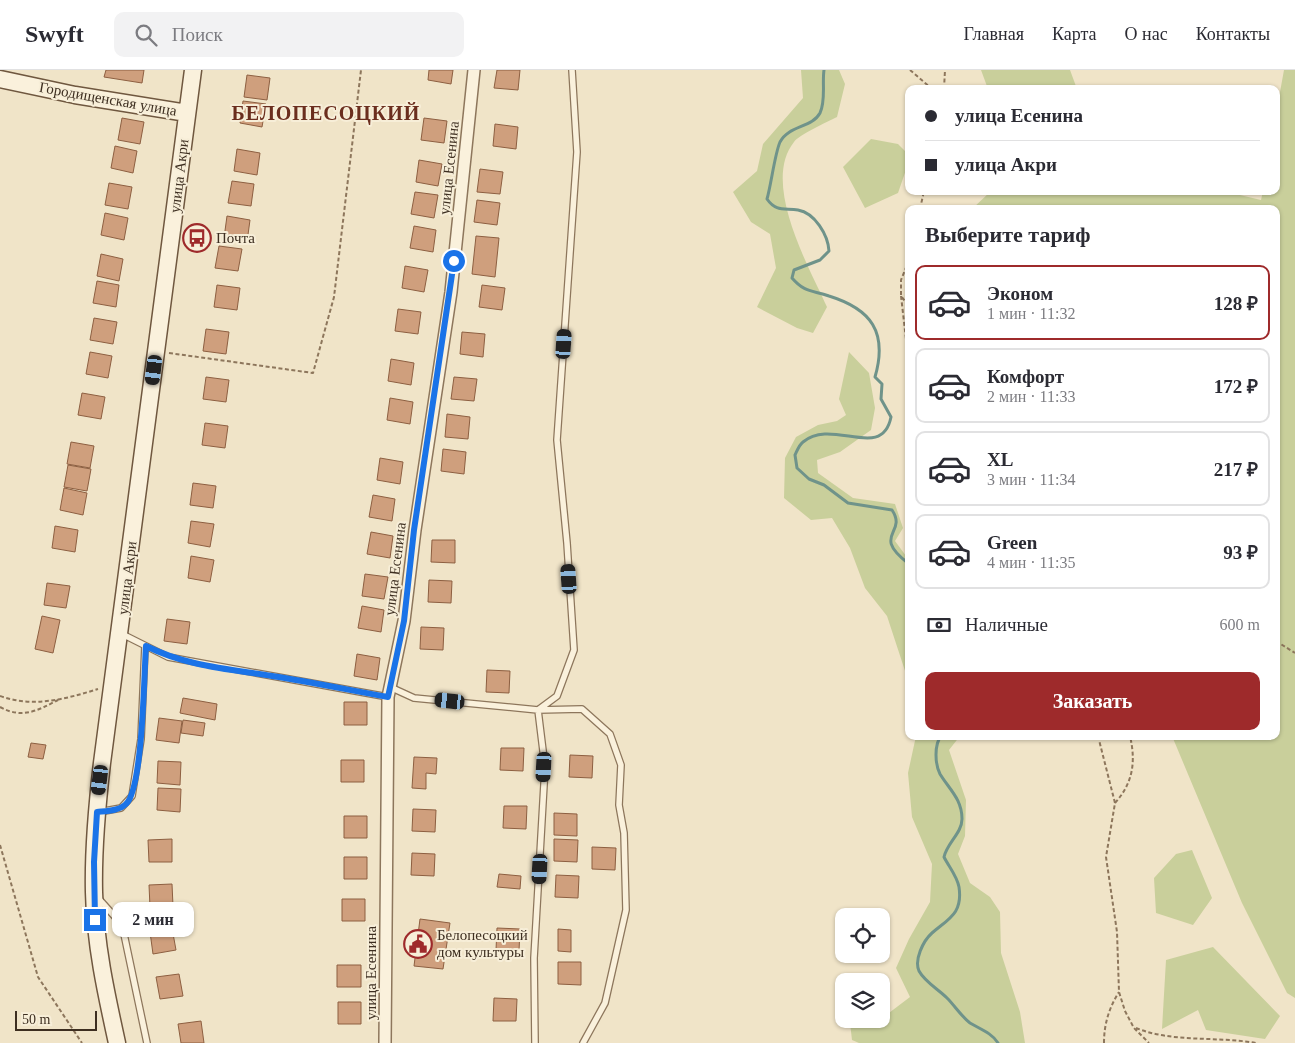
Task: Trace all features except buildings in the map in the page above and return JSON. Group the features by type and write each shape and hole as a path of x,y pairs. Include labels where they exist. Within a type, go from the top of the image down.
{"main road":[{"name":"улица Акри","path":"117,1043 102,969 94,893 97,812 193,70"},
{"name":"Городищенская улица","path":"0,79 75,95 188,113"}],"street":[{"name":"улица Есенина","path":"386,1043 389,692 404,621 414,530 451,292 474,70"}],"lane":[{"path":"538,710 558,696 574,650 567,544 557,440 577,152 572,70"},
{"path":"120,634 168,657 208,666 389,692 414,698 538,710 582,710 610,734 621,766 619,805 624,833 626,910 605,1002 583,1043"},
{"path":"97,812 121,808 132,796 141,739 146,646"},
{"path":"535,1043 534,958 544,767 538,710"},
{"path":"94,893 116,918 124,934 148,1043"}],"path":[{"path":"156,351 313,373 334,297 361,70"},
{"path":"910,70 927,85"},
{"path":"944,85 946,70"},
{"path":"905,270 901,280 905,330"},
{"path":"901,296 905,301"},
{"path":"1280,644 1295,653"},
{"path":"0,707 20,714 34,713 59,700 113,684"},
{"path":"0,696 24,702 59,700"},
{"path":"1099,740 1115,803 1106,858 1117,932 1119,992 1134,1028 1149,1043"},
{"path":"1115,803 1126,790 1131,772 1134,753 1131,740"},
{"path":"0,845 38,977 82,1043"},
{"path":"1104,1043 1111,1004 1119,992"},
{"path":"1134,1028 1166,1036 1235,1039 1256,1043"}],"green space":[{"path":"801,70 839,70 845,84 837,117 797,139 785,159 783,179 785,202 791,225 827,307 813,333 797,328 757,307 776,268 770,234 751,222 733,192 757,171 763,144 803,98"},
{"path":"981,70 1070,70 1076,85 987,85"},
{"path":"1284,70 1295,70 1295,998 1287,993 1242,903 1174,740 1280,740 1280,205 976,205 987,195 1240,195 1261,200 1262,195 1280,195 1280,92"},
{"path":"871,139 898,144 905,151 905,173 898,193 865,208 843,167"},
{"path":"849,352 869,373 875,408 871,430 840,452 817,460 818,473 853,498 895,504 903,528 895,541 905,555 905,671 887,616 865,588 850,548 832,518 811,520 784,498 785,458 796,437 818,425 837,421 846,415 839,399"},
{"path":"915,740 957,740 949,750 966,800 965,836 958,854 970,883 990,897 1000,912 1001,953 1020,1012 1025,1043 859,1043 852,1040 851,1028 890,1028 890,1012 910,997 896,968 909,939 930,902 932,864 912,817 908,773"},
{"path":"1192,850 1212,898 1193,925 1156,913 1154,878 1176,854"},
{"path":"1213,947 1280,1016 1265,1039 1206,1030 1198,1010 1162,1029 1166,960"}],"waterway":[{"path":"824,70 823,103 820,113 812,121 789,132 780,142 767,199 777,208 798,210 810,215 820,226 826,238 829,251 820,260 794,270 792,278 805,289 844,301 865,315 873,324 879,347 875,377 882,384 881,399 891,417 886,430 878,436 867,438 828,434 815,436 803,442 795,455 797,468 809,479 824,485 848,503 892,510 896,518 891,540 892,546 905,560"},
{"path":"939,740 936,749 938,770 960,806 962,819 960,829 944,857 957,879 960,896 959,904 953,915 925,941 920,951 918,967 925,979 947,998 970,1023 989,1034 998,1043"}],"place":[{"name":"Почта","path":"197,238"},
{"name":"Белопесоцкий дом культуры","path":"418,944"}],"district":[{"name":"БЕЛОПЕСОЦКИЙ","path":"326,113"}],"route":[{"path":"95,920 94,862 97,812 121,808 126,805 132,796 140,750 146,646 168,657 208,666 306,681 388,697 404,621 414,530 448,312 454,261"}]}
